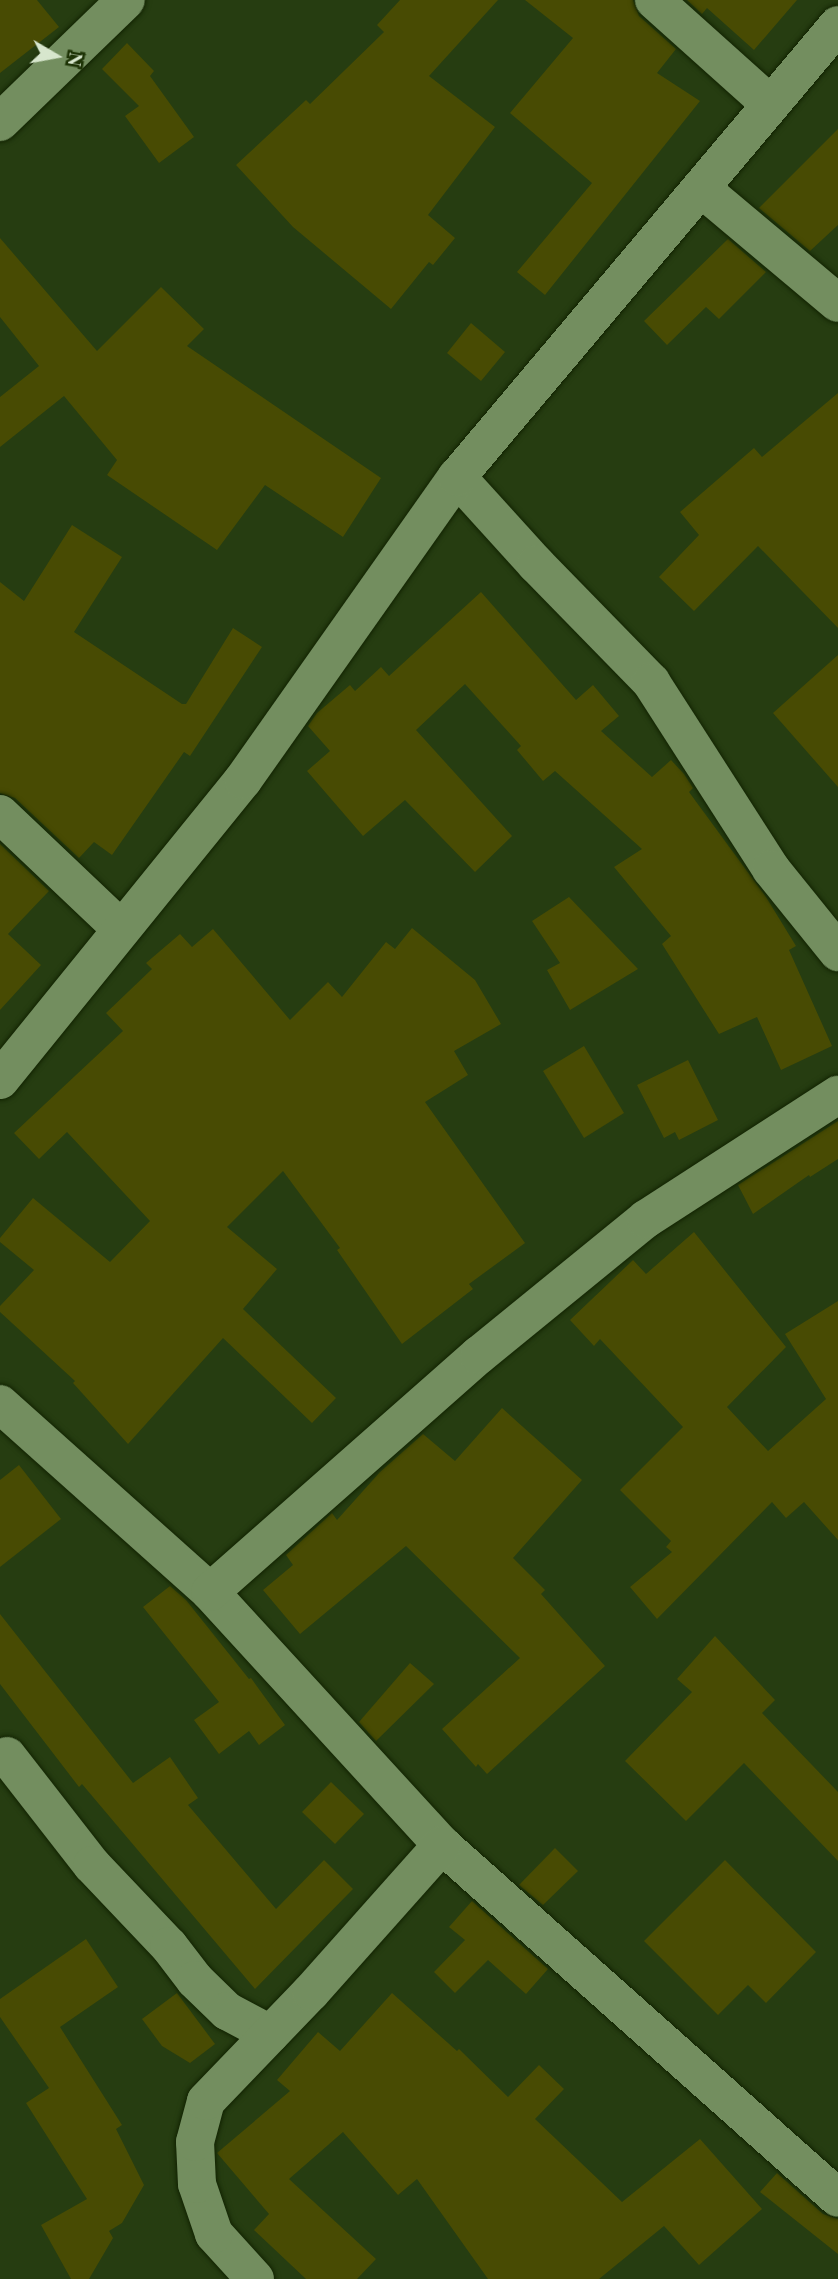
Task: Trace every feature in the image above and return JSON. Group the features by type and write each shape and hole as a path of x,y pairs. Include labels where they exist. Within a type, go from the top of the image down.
{"street":[{"path":"0,122 126,0"},
{"path":"654,0 770,104"},
{"path":"0,1080 120,928 243,780 457,477 838,25"},
{"path":"702,189 838,303"},
{"path":"457,477 536,565 651,682 771,869 838,952"},
{"path":"0,814 120,928"},
{"path":"210,1592 479,1355 646,1219 838,1095"},
{"path":"0,1405 210,1592 442,1845 838,2198"},
{"path":"7,1756 92,1865 169,1946 195,1980 227,2011 270,2034"},
{"path":"255,2279 214,2234 197,2184 195,2142 206,2101 442,1845"}],"building":[{"path":"0,0 37,0 59,27 0,73"},
{"path":"400,0 498,0 429,76 495,127 428,215 455,238 433,265 429,262 391,309 293,227 236,165 306,100 310,104 384,32 377,25"},
{"path":"525,0 633,0 639,16 676,49 657,73 700,101 545,295 517,272 592,183 510,113 573,38"},
{"path":"687,0 797,0 754,50 707,8 702,14"},
{"path":"127,43 154,71 150,76 194,137 159,163 125,116 139,106 102,69"},
{"path":"838,129 838,225 810,251 759,208"},
{"path":"0,238 97,351 161,287 204,329 187,346 381,478 343,537 265,485 217,550 107,475 117,460 64,396 0,447 0,397 39,366 0,317"},
{"path":"728,239 766,272 719,319 706,307 667,345 644,321"},
{"path":"471,323 505,352 481,381 447,353"},
{"path":"838,393 838,628 758,546 694,611 659,577 699,535 680,512 754,448 762,457"},
{"path":"72,525 122,557 74,632 182,704 186,704 233,628 262,647 190,756 184,752 112,855 94,842 79,858 15,798 0,793 0,582 24,601"},
{"path":"481,592 576,700 593,685 619,716 601,731 652,777 671,760 684,774 693,788 689,792 766,897 796,946 789,950 832,1046 781,1070 757,1017 719,1034 662,944 671,936 614,867 642,849 555,771 543,781 517,750 521,746 465,684 416,730 512,836 475,872 405,800 363,836 307,771 330,751 308,726 317,713 350,685 355,691 381,667 389,676"},
{"path":"838,655 838,787 773,713"},
{"path":"0,844 49,891 8,934 41,965 0,1010"},
{"path":"569,897 638,969 570,1010 547,970 560,963 532,921"},
{"path":"412,928 475,980 501,1024 454,1051 468,1075 425,1102 525,1243 469,1284 473,1289 402,1344 337,1250 340,1248 283,1171 227,1227 277,1269 243,1309 336,1398 312,1423 223,1338 128,1444 73,1383 75,1381 0,1312 0,1306 34,1270 0,1242 0,1238 33,1198 110,1262 150,1221 67,1132 39,1159 14,1133 123,1031 106,1013 152,969 146,963 180,934 192,947 213,929 290,1020 328,982 342,997 386,942 395,949"},
{"path":"584,1046 624,1113 584,1138 543,1071"},
{"path":"688,1060 718,1120 679,1140 675,1132 664,1138 637,1085"},
{"path":"838,1121 838,1159 810,1177 809,1175 753,1214 738,1185"},
{"path":"694,1232 786,1347 727,1407 768,1451 826,1399 785,1334 838,1301 838,1540 804,1502 786,1518 772,1502 657,1619 630,1587 672,1552 666,1547 671,1541 620,1490 683,1427 600,1339 594,1346 570,1320 633,1260 646,1274"},
{"path":"502,1408 582,1480 513,1558 545,1590 541,1594 605,1666 487,1774 478,1764 476,1767 442,1729 520,1658 406,1546 300,1634 263,1590 293,1565 286,1555 332,1513 337,1520 380,1472 423,1434 455,1461"},
{"path":"19,1465 61,1519 0,1567 0,1480"},
{"path":"170,1586 186,1600 249,1679 251,1678 285,1725 259,1745 249,1731 219,1754 194,1720 219,1702 143,1607"},
{"path":"0,1614 133,1783 170,1757 198,1798 188,1805 276,1909 324,1860 353,1889 255,1989 82,1784 79,1787 0,1684"},
{"path":"715,1636 775,1700 762,1713 838,1792 838,1861 744,1763 686,1821 625,1761 692,1692 677,1679"},
{"path":"410,1663 434,1684 376,1741 359,1722"},
{"path":"331,1782 364,1814 335,1844 302,1812"},
{"path":"555,1848 578,1871 543,1905 519,1885"},
{"path":"725,1860 816,1952 766,2003 748,1985 718,2015 644,1941"},
{"path":"472,1901 548,1969 526,1994 488,1960 455,1993 434,1972 465,1940 449,1927"},
{"path":"86,1939 118,1987 60,2027 122,2125 116,2129 144,2185 122,2223 109,2231 113,2238 89,2279 71,2279 41,2225 87,2199 26,2103 49,2088 0,2017 0,1999"},
{"path":"177,1993 215,2044 190,2063 162,2046 142,2019"},
{"path":"392,1993 457,2051 459,2049 508,2097 539,2065 564,2089 535,2119 622,2202 700,2139 762,2209 699,2265 664,2226 599,2279 488,2279 417,2179 398,2195 343,2132 289,2179 376,2259 357,2279 306,2279 254,2230 269,2214 217,2153 290,2091 277,2080 318,2032 340,2051"},
{"path":"777,2173 823,2214 838,2219 838,2254 760,2192"}]}
